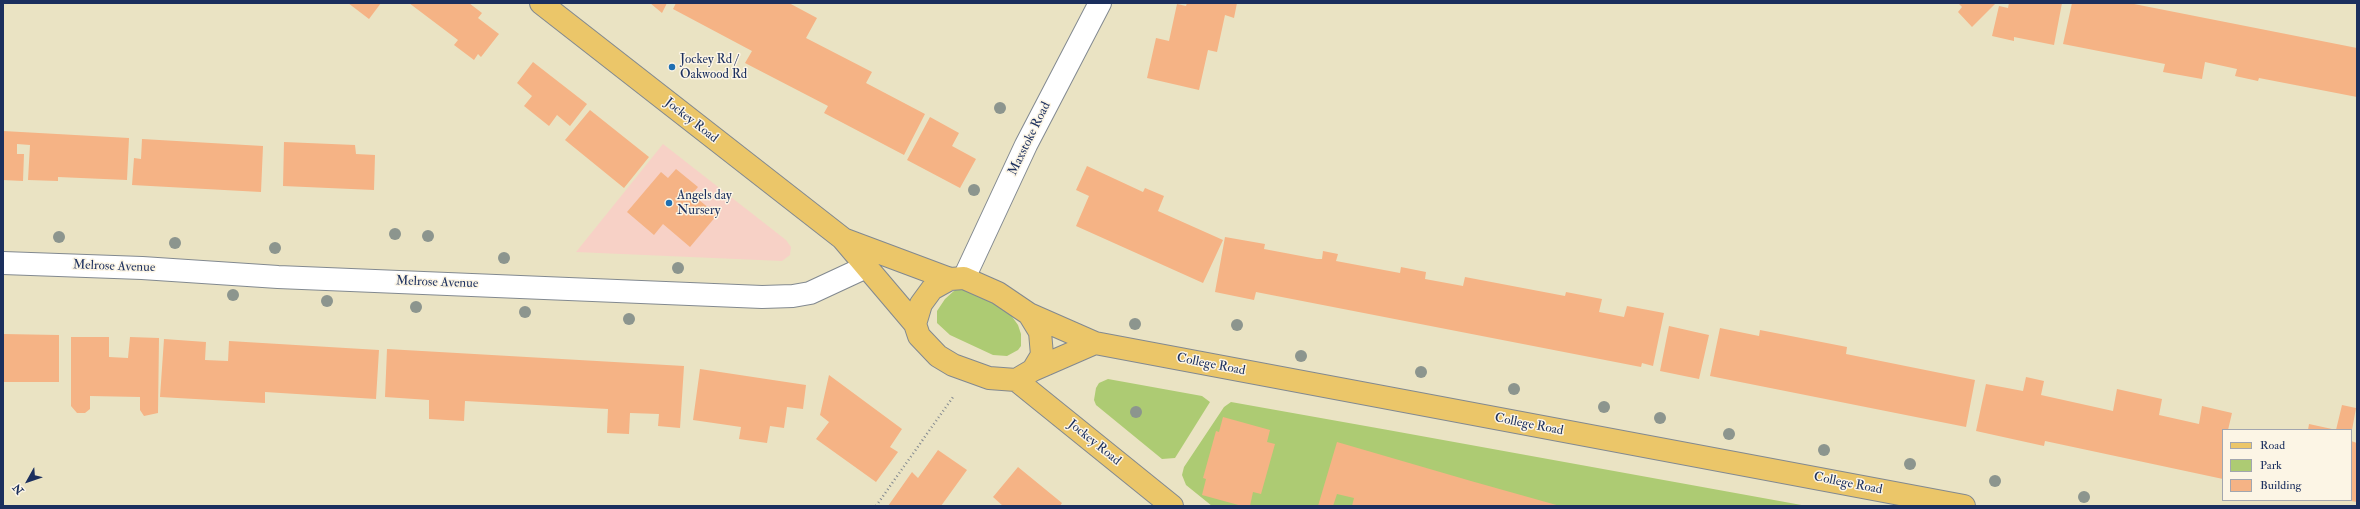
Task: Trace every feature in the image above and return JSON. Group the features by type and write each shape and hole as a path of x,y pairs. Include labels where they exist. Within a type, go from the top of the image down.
{"main road":[{"name":"Jockey Road","path":"541,3 842,238 915,324"},
{"name":"Jockey Road","path":"842,238 957,278"},
{"path":"1025,375 1042,354 1040,332 1029,314 998,293 957,278 932,289 921,304 915,324 919,336 938,356 953,365 988,378 1025,375 1095,343"},
{"name":"College Road","path":"1029,314 1095,343 1964,506"},
{"name":"Jockey Road","path":"1025,375 1172,506"}],"street":[{"name":"Maxstoke Road","path":"957,278 1100,3"},
{"name":"Melrose Avenue","path":"3,263 142,268 278,277 762,297 793,296 810,293 866,267"}],"path":[{"path":"876,506 954,396"}],"shaded area":[{"path":"663,144 786,240 791,247 790,255 782,261 576,252"}],"green space":[{"path":"961,288 976,293 1008,311 1018,325 1021,334 1021,346 1018,350 1007,356 993,355 950,335 937,323 937,311 945,299 955,290"},
{"path":"1108,379 1202,396 1210,402 1175,458 1162,459 1096,405 1094,400 1096,388 1099,383"},
{"path":"1231,402 1807,506 1212,506 1186,485 1182,475 1184,467 1224,407"}],"building":[{"path":"348,3 381,3 369,19"},
{"path":"409,3 469,3 482,13 478,18 499,34 481,57 478,54 474,60 454,45 458,40"},
{"path":"650,3 667,3 662,13"},
{"path":"676,3 789,3 817,18 806,38 872,72 866,83 925,114 904,155 824,113 828,106 745,63 752,51 673,9"},
{"path":"1187,3 1237,3 1234,18 1225,15 1217,52 1208,50 1199,90 1147,78 1156,38 1169,41 1177,4 1186,6"},
{"path":"1958,3 1996,3 1972,27 1958,12 1962,7"},
{"path":"2009,3 2062,3 2054,45 2014,37 2014,41 1992,36 1999,6 2008,8"},
{"path":"2072,3 2129,3 2357,48 2357,97 2259,78 2258,81 2235,76 2237,69 2205,62 2202,79 2163,72 2165,64 2063,44"},
{"path":"533,62 587,104 570,126 557,115 549,126 524,106 532,96 517,83"},
{"path":"590,110 649,157 624,188 565,140"},
{"path":"930,117 959,133 952,146 976,159 960,188 907,160"},
{"path":"3,131 129,138 127,180 58,177 58,181 28,180 30,145 17,144 17,154 24,154 23,181 3,180"},
{"path":"142,139 263,146 261,192 132,185 134,158 141,159"},
{"path":"284,142 355,145 356,154 375,155 374,190 283,186"},
{"path":"1087,166 1143,192 1145,188 1164,196 1158,211 1223,240 1203,283 1076,226 1089,196 1076,190"},
{"name":"Angels day Nursery","path":"676,169 698,187 692,194 717,215 690,247 663,224 654,235 627,212 661,172 668,178"},
{"path":"1225,237 1265,244 1264,249 1317,259 1322,259 1323,251 1338,254 1336,261 1400,273 1401,267 1426,272 1425,279 1463,286 1465,277 1565,296 1566,292 1602,299 1599,312 1624,317 1627,306 1664,313 1653,366 1642,363 1641,367 1256,292 1254,300 1215,292"},
{"path":"1669,326 1709,335 1699,379 1660,371"},
{"path":"1720,328 1759,336 1760,330 1847,347 1846,354 1975,380 1966,427 1710,376"},
{"path":"3,334 59,335 59,382 3,382"},
{"path":"71,337 109,337 109,357 128,358 130,337 159,338 158,413 144,416 140,410 140,397 90,396 90,409 85,413 77,413 71,406"},
{"path":"164,339 206,342 205,360 228,361 229,341 379,350 376,399 265,392 265,403 160,397"},
{"path":"387,349 684,366 680,428 658,426 659,414 630,413 629,434 607,433 608,409 465,401 464,421 429,419 429,400 385,397"},
{"path":"700,369 806,385 803,409 787,407 784,428 770,426 767,443 739,439 741,427 693,420"},
{"path":"829,375 902,429 890,447 898,452 876,482 816,439 829,422 820,415"},
{"path":"2026,377 2044,381 2041,395 2113,411 2117,389 2162,399 2159,415 2199,424 2202,406 2232,413 2228,429 2222,429 2222,479 2045,441 2044,446 1976,431 1986,384 2023,391"},
{"path":"2342,405 2356,408 2352,430 2336,429"},
{"path":"1223,417 1270,430 1267,442 1275,444 1261,494 1253,492 1250,506 1242,506 1202,495 1206,479 1203,478 1216,431 1219,432"},
{"path":"2309,424 2332,429 2308,429"},
{"path":"2352,441 2357,443 2357,502 2351,501"},
{"path":"1337,442 1560,506 1352,506 1354,498 1337,494 1333,506 1318,506"},
{"path":"938,450 967,470 941,506 888,506 912,472 918,478"},
{"path":"1018,467 1062,503 1060,506 1003,506 993,497"}],"place":[{"name":"Jockey Rd / Oakwood Rd","path":"672,67"},
{"name":"Angels day Nursery","path":"669,203"}]}
